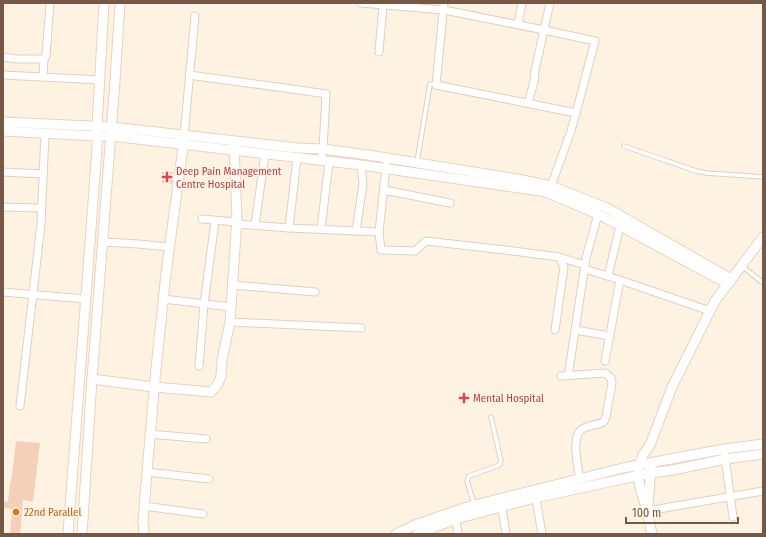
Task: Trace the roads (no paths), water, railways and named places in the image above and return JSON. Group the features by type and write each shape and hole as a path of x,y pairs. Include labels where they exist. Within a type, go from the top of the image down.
{"street":[{"path":"43,77 50,3"},
{"path":"68,534 97,148 104,3"},
{"path":"83,532 92,379 112,132 120,3"},
{"path":"361,3 383,5 444,6 595,41 571,131 550,190"},
{"path":"518,24 522,3"},
{"path":"528,103 535,78 534,75 550,3"},
{"path":"378,52 383,5"},
{"path":"444,6 436,85 576,113"},
{"path":"144,534 143,521 149,434 169,247 184,140 195,16"},
{"path":"3,57 17,59 44,59"},
{"path":"3,75 100,80"},
{"path":"189,75 326,94 323,149 325,161 321,229"},
{"path":"3,122 97,132"},
{"path":"3,131 45,133 112,132 234,146 323,149 417,162 517,179 607,208 729,281"},
{"path":"20,406 41,224 45,133"},
{"path":"234,146 264,154 362,165 523,188 550,190 729,281"},
{"path":"92,379 154,387 211,392 218,384 221,376 222,360 230,322 237,223 234,146"},
{"path":"255,226 264,154"},
{"path":"289,228 297,158"},
{"path":"387,158 379,232 382,250 415,251 426,241 559,257 608,276 710,311"},
{"path":"356,231 363,184 362,165"},
{"path":"3,172 43,174"},
{"path":"384,190 450,204"},
{"path":"3,207 41,208"},
{"path":"570,370 586,258 598,214"},
{"path":"202,219 255,226 379,232"},
{"path":"199,366 204,304 215,221"},
{"path":"608,276 620,226"},
{"path":"652,534 648,511 640,487 638,476 639,465 643,455 650,445 672,387 715,301 763,237"},
{"path":"103,242 169,247"},
{"path":"555,330 564,267 559,257"},
{"path":"605,361 620,280"},
{"path":"232,285 315,292"},
{"path":"3,292 86,299"},
{"path":"163,299 231,307"},
{"path":"230,322 362,328"},
{"path":"576,330 610,336"},
{"path":"561,376 605,373 611,378 612,382 604,421 602,423 583,428 579,431 575,452 580,479"},
{"path":"149,434 206,439"},
{"path":"396,534 405,532 415,525 535,494 580,479 652,462 724,449 763,444"},
{"path":"648,511 652,462 650,445"},
{"path":"724,449 733,518"},
{"path":"535,494 673,470 725,459 763,454"},
{"path":"146,472 210,479"},
{"path":"648,511 730,496 763,492"},
{"path":"535,494 542,534"},
{"path":"418,534 475,505 500,503"},
{"path":"500,503 506,534"},
{"path":"144,506 203,514"},
{"path":"455,515 458,534"}],"lane":[{"path":"417,162 430,84 436,85"},
{"path":"624,146 696,171 763,176"},
{"path":"742,265 763,283"},
{"path":"475,505 467,481 469,476 497,466 501,461 491,417"}],"place":[{"name":"Deep Pain Management Centre Hospital","path":"167,177"},
{"name":"Mental Hospital","path":"464,398"},
{"name":"22nd Parallel","path":"16,512"}]}
